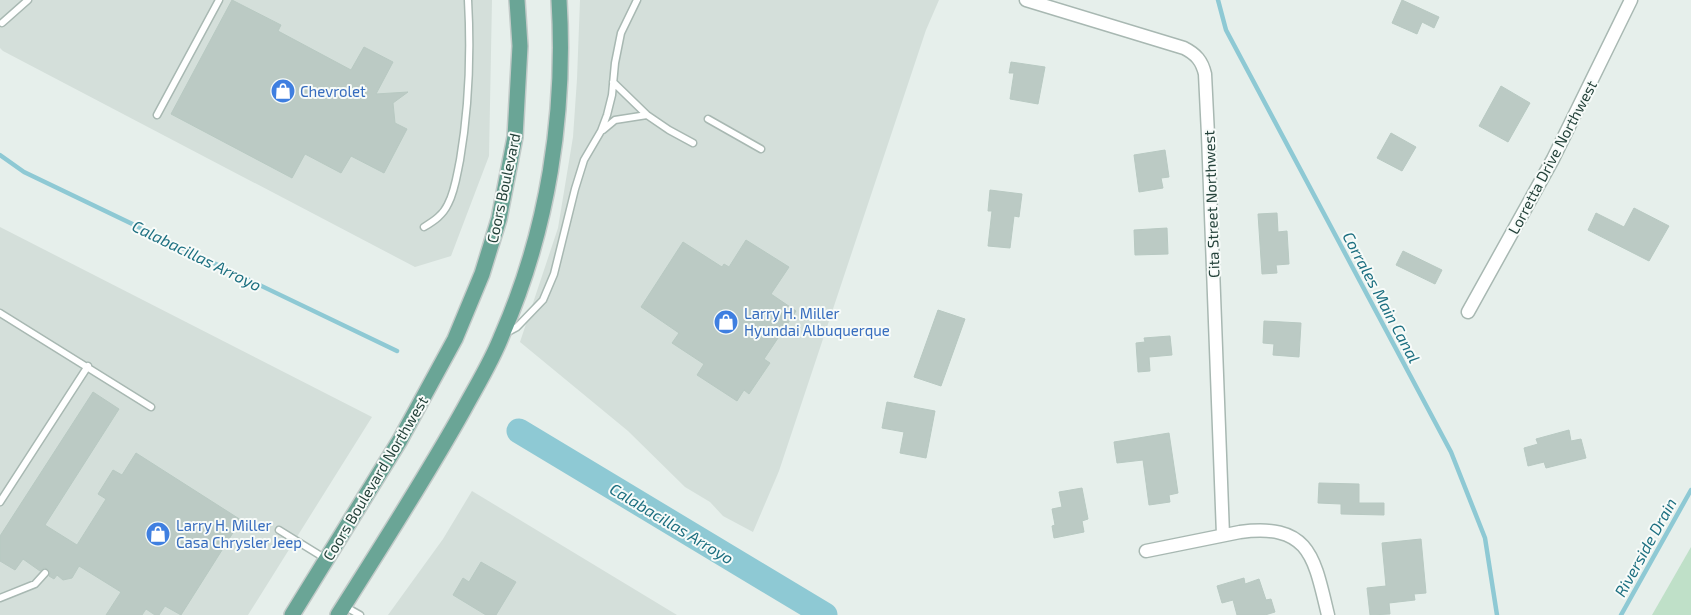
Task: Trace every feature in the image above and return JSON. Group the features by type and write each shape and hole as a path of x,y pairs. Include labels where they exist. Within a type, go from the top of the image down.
{"main road":[{"name":"Coors Boulevard","path":"455,339 482,274 499,219 515,137 520,46 517,0"},
{"path":"341,610 433,465 503,335 518,294 533,248 552,163 560,98 561,22 559,0"},
{"path":"561,22 571,0"},
{"name":"Coors Boulevard Northwest","path":"292,615 400,440 455,339"},
{"path":"297,615 310,585"}],"street":[{"name":"Cita Street Northwest","path":"1026,0 1184,48 1199,58 1203,66 1209,154 1223,535"},
{"name":"Lorretta Drive Northwest","path":"1468,312 1553,159 1631,0"},
{"path":"1146,551 1254,530 1281,532 1292,536 1301,543 1314,562 1328,615"}],"lane":[{"path":"2,22 28,0"},
{"path":"157,115 219,0"},
{"path":"424,228 441,215 447,206 452,197 458,169 465,124 469,76 468,0"},
{"path":"503,335 517,327 543,300 554,274 575,188 584,160 601,131 612,95 621,33 637,0"},
{"path":"613,82 648,115 669,130 693,143"},
{"path":"601,131 615,120 648,115"},
{"path":"708,119 761,150"},
{"path":"0,313 88,366 150,407"},
{"path":"0,502 88,366"},
{"path":"279,530 326,559"},
{"path":"0,598 35,584 45,573"},
{"path":"341,610 360,615"}],"shaded area":[{"path":"0,0 492,0 489,156 451,256 415,267 3,51 0,48"},
{"path":"580,0 939,0 926,30 779,471 753,532 723,516 710,502 685,487 628,431 520,342 558,228 573,137"},
{"path":"0,227 372,417 248,615 0,615"},
{"path":"472,491 677,615 388,615 443,539"}],"green space":[{"path":"1691,547 1691,615 1652,615"}],"building":[{"name":"Chevrolet","path":"232,0 281,25 278,31 351,70 364,47 393,62 376,94 408,92 393,103 395,123 407,129 384,173 351,156 341,173 305,154 292,178 171,114"},
{"path":"1402,0 1439,17 1434,28 1422,22 1417,34 1392,23"},
{"path":"1011,62 1045,67 1038,104 1010,99 1014,73 1009,73"},
{"path":"1501,86 1530,103 1508,142 1479,126"},
{"path":"1391,133 1416,147 1402,171 1377,158"},
{"path":"1165,150 1169,177 1161,178 1163,188 1139,192 1134,155"},
{"path":"990,190 1022,194 1019,217 1014,216 1010,248 988,246 992,211 988,211"},
{"path":"1634,208 1669,226 1649,261 1588,230 1596,213 1624,227"},
{"path":"1277,213 1278,232 1287,231 1289,264 1276,265 1277,273 1262,274 1258,214"},
{"path":"1167,228 1168,254 1135,255 1134,230"},
{"name":"Larry H. Miller Hyundai Albuquerque","path":"746,240 789,267 771,294 796,311 764,359 770,363 749,394 744,390 737,401 697,375 704,364 672,343 679,333 641,307 683,242 722,267 724,264 729,267"},
{"path":"1403,251 1442,270 1435,284 1396,265"},
{"path":"938,310 965,319 941,386 914,377"},
{"path":"1264,321 1301,323 1299,357 1273,355 1274,344 1263,343"},
{"path":"1170,336 1172,355 1149,357 1150,371 1138,372 1136,343 1145,342 1144,338"},
{"name":"Larry H. Miller Casa Chrysler Jeep","path":"93,392 119,409 45,525 77,545 106,499 98,494 113,470 122,475 136,453 241,520 181,615 165,606 159,615 155,615 146,609 142,615 106,615 121,592 79,566 72,578 63,580 57,575 54,579 49,576 50,572 48,569 44,568 40,571 23,559 15,570 0,561 0,536"},
{"path":"887,402 935,411 926,458 900,453 904,432 882,428"},
{"path":"1569,430 1571,441 1581,439 1586,458 1546,468 1544,462 1528,466 1524,448 1538,444 1536,439"},
{"path":"1169,433 1178,493 1169,495 1170,502 1149,505 1143,460 1117,463 1114,442"},
{"path":"1319,483 1359,484 1359,503 1384,503 1384,515 1341,514 1341,504 1318,503"},
{"path":"1082,488 1088,519 1082,521 1084,532 1054,538 1052,526 1055,525 1052,509 1062,507 1059,492"},
{"path":"1421,539 1426,593 1414,594 1415,600 1389,603 1390,614 1370,615 1367,588 1386,586 1382,543"},
{"path":"481,562 516,582 496,615 486,615 453,595 463,578 469,582"},
{"path":"1244,578 1245,584 1259,579 1266,600 1271,599 1275,612 1265,615 1237,615 1233,600 1222,603 1217,586"}],"waterway":[{"name":"Corrales Main Canal","path":"1218,0 1226,30 1451,452 1485,538 1497,615"},
{"name":"Calabacillas Arroyo","path":"0,155 24,172 397,351"},
{"name":"Calabacillas Arroyo","path":"519,431 825,615"},
{"name":"Riverside Drain","path":"1621,615 1691,490"}],"place":[{"name":"Chevrolet","path":"283,91"},
{"name":"Larry H. Miller Hyundai Albuquerque","path":"726,322"},
{"name":"Larry H. Miller Casa Chrysler Jeep","path":"158,534"}]}
